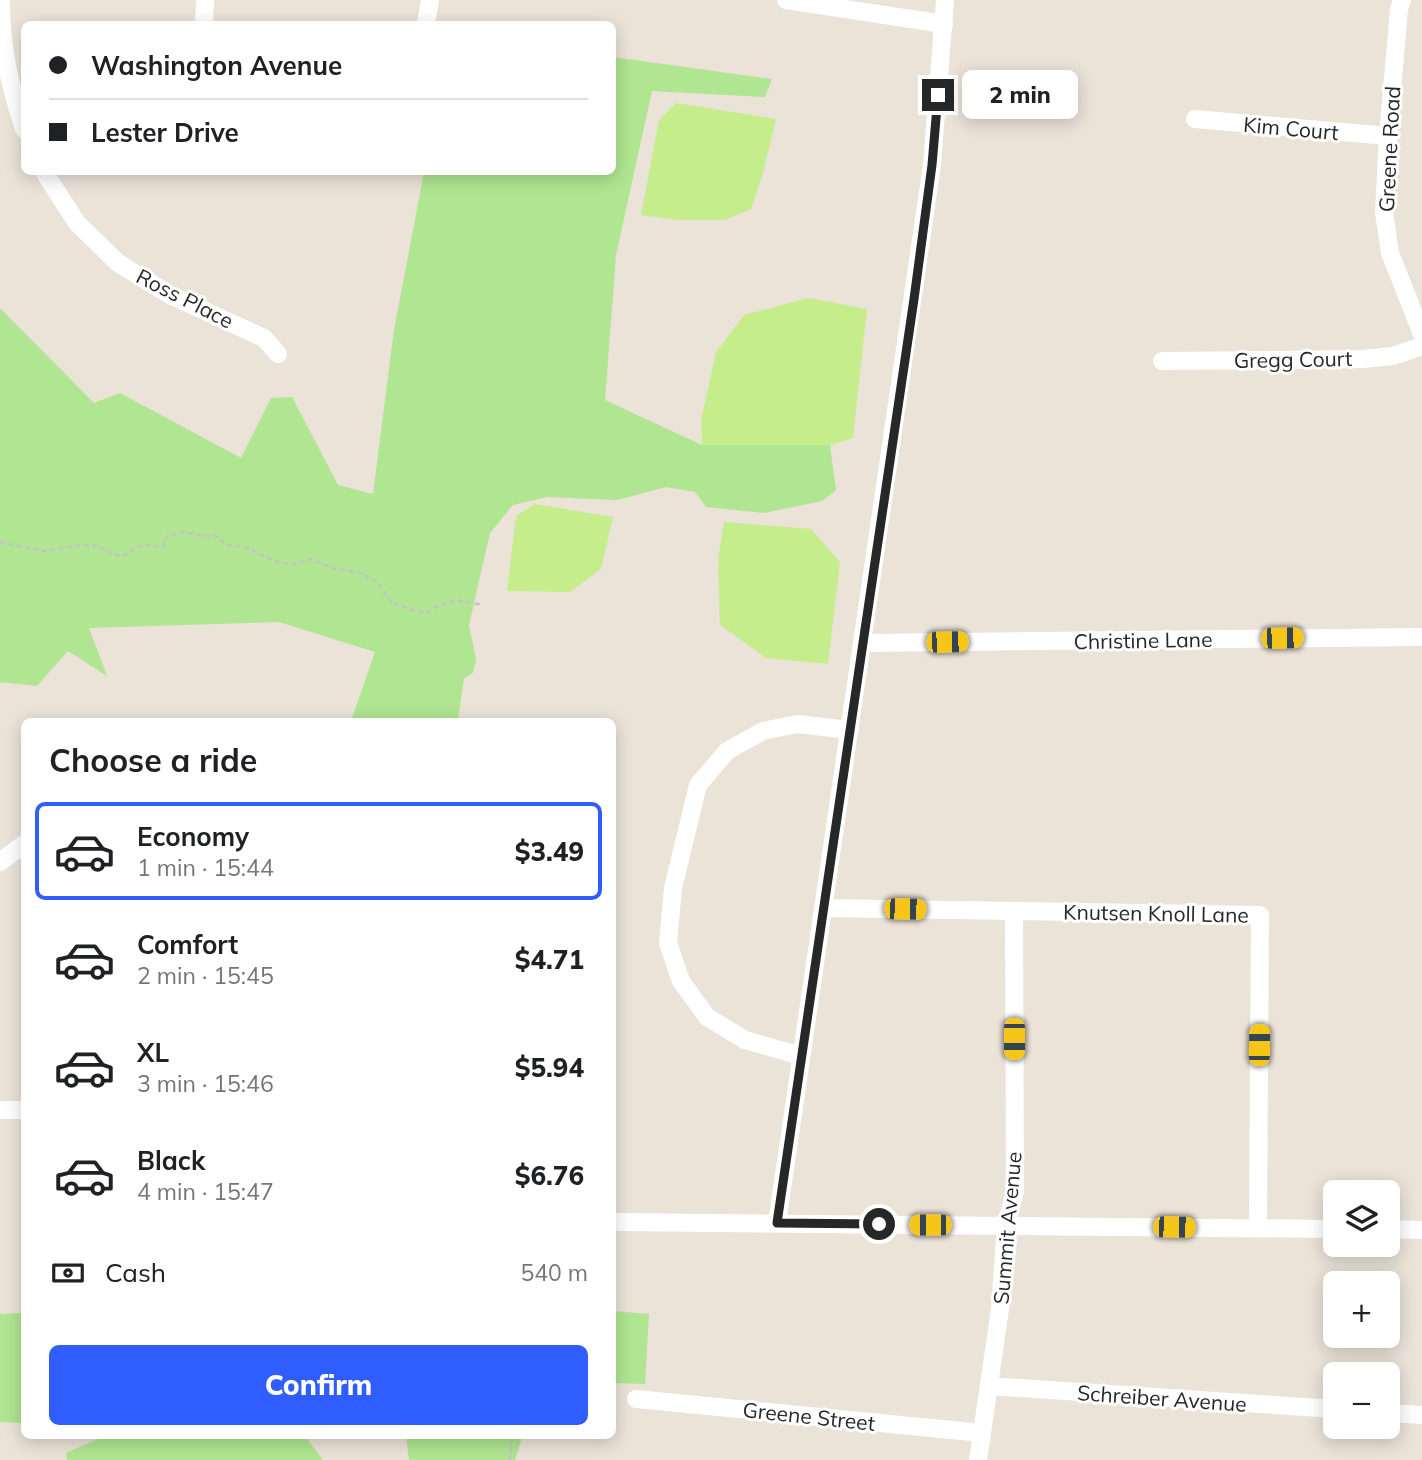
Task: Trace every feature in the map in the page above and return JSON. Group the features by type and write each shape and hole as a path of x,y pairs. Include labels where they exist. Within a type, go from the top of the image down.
{"street":[{"path":"1,0 0,24 9,82 21,120"},
{"path":"204,21 205,0"},
{"path":"426,21 430,0"},
{"path":"786,0 944,24"},
{"path":"777,1223 932,165 945,0"},
{"name":"Greene Road","path":"1402,0 1388,136 1384,212 1390,253 1422,334"},
{"name":"Kim Court","path":"1195,119 1388,136"},
{"name":"Ross Place","path":"46,175 77,223 118,263 170,295 264,338 278,354"},
{"name":"Gregg Court","path":"1162,361 1363,359 1393,356 1422,346"},
{"name":"Christine Lane","path":"864,643 1422,637"},
{"path":"802,1056 745,1040 707,1017 681,981 668,943 673,888 698,785 727,751 763,731 797,724 850,730"},
{"path":"0,862 21,846"},
{"name":"Knutsen Knoll Lane","path":"823,908 1260,915 1258,1228"},
{"name":"Summit Avenue","path":"978,1460 1000,1309 1006,1226 1014,1192 1014,911"},
{"path":"0,1110 21,1110"},
{"path":"616,1222 1323,1228"},
{"path":"1400,1229 1422,1230"},
{"name":"Schreiber Avenue","path":"989,1386 1323,1408"},
{"name":"Greene Street","path":"636,1399 982,1433"},
{"path":"1400,1414 1422,1415"}],"path":[{"path":"0,541 44,551 91,544 122,557 137,546 150,544 162,548 167,536 184,532 214,535 227,545 238,545 264,558 296,565 310,559 335,569 358,572 376,582 392,603 409,609 426,613 457,600 483,605"},
{"path":"510,1460 512,1439"}],"green space":[{"path":"616,57 772,79 765,97 652,91 616,255 605,400 702,445 830,445 836,490 822,501 764,513 706,507 695,492 666,487 617,500 547,497 513,505 490,533 469,625 476,659 473,673 464,678 458,718 352,718 375,652 279,622 89,628 107,676 68,651 37,686 0,682 0,308 94,403 120,393 241,458 271,398 292,397 338,485 373,494 394,330 423,175 616,175"},
{"path":"676,103 776,119 751,209 725,220 679,220 641,215 659,120"},
{"path":"808,298 867,309 853,438 830,445 702,445 701,421 716,352 744,315"},
{"path":"535,504 613,517 601,569 570,592 507,591 516,516"},
{"path":"724,522 811,529 840,562 828,664 766,658 720,625 718,560"},
{"path":"616,1311 649,1314 645,1384 616,1383"},
{"path":"21,1313 21,1423 0,1422 0,1314"},
{"path":"98,1439 308,1439 323,1460 67,1460 66,1453"},
{"path":"406,1439 522,1439 515,1460 409,1460"}],"route":[{"path":"879,1224 777,1223 914,299 932,165 938,95"}]}
